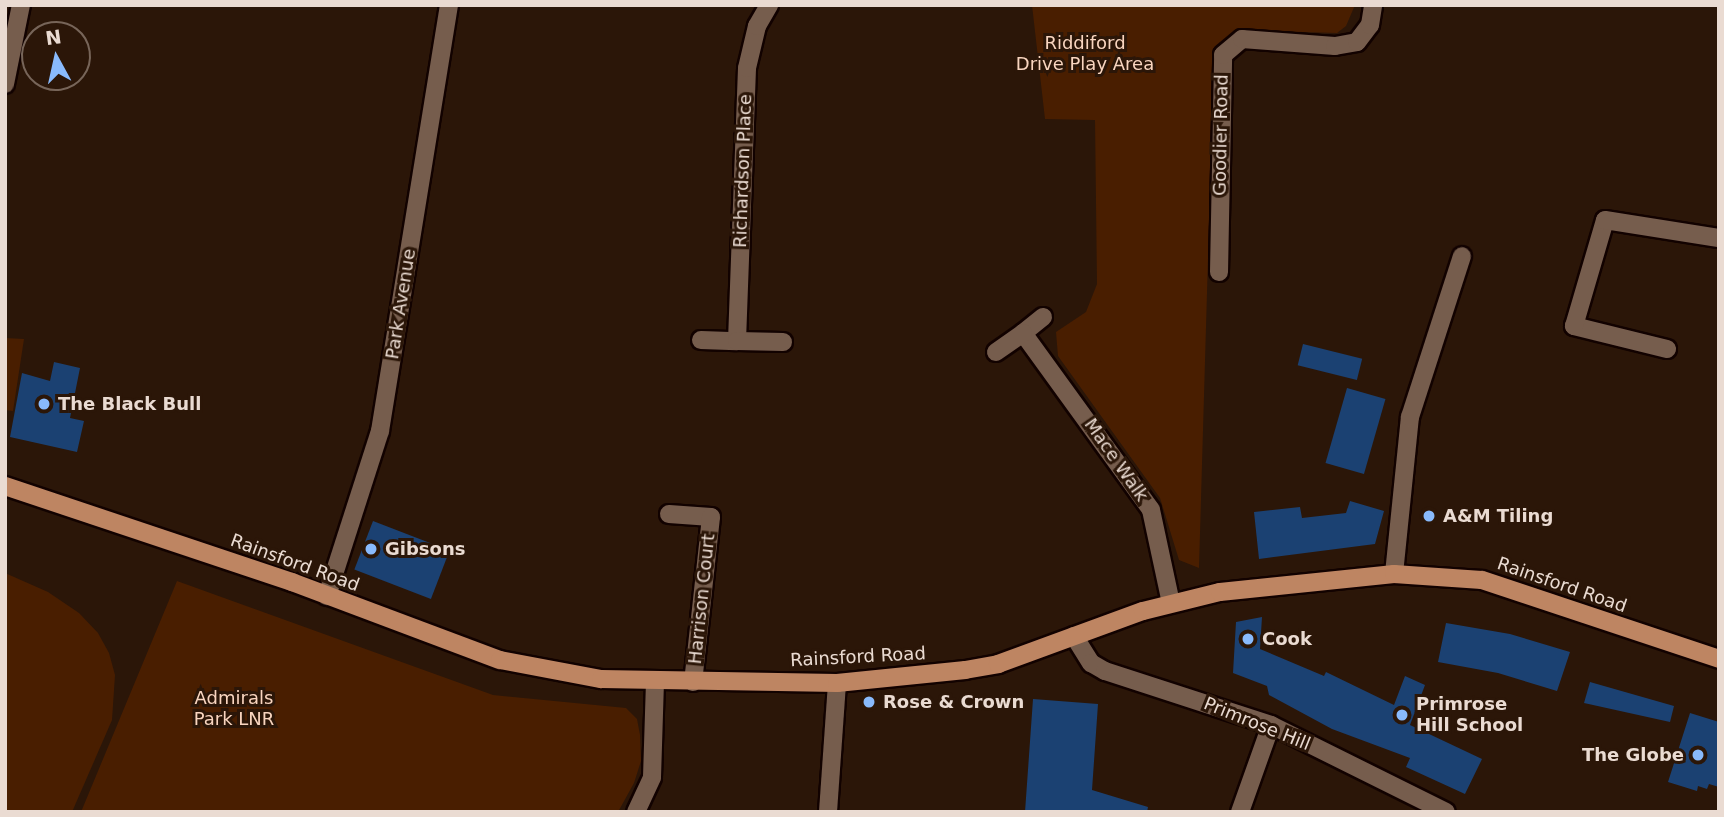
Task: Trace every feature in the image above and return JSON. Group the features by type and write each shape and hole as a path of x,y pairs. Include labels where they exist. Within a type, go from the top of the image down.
{"main road":[{"name":"Rainsford Road","path":"5,486 327,596 500,660 568,676 693,682 837,682 998,664 1171,604 1258,586 1394,573 1482,580 1719,659"}],"street":[{"path":"5,84 21,5"},
{"name":"Park Avenue","path":"327,596 380,431 449,5"},
{"name":"Richardson Place","path":"737,341 747,68 757,26 769,5"},
{"name":"Goodier Road","path":"1219,272 1223,55 1241,39 1335,46 1357,42 1370,25 1373,5"},
{"path":"1667,349 1574,326 1605,220 1719,238"},
{"path":"1394,573 1410,417 1462,256"},
{"path":"996,352 1043,317"},
{"name":"Mace Walk","path":"1023,333 1151,510 1171,604"},
{"path":"701,340 783,342"},
{"name":"Harrison Court","path":"669,514 711,517 693,682"},
{"name":"Primrose Hill","path":"1074,636 1091,663 1105,671 1271,725 1446,812"},
{"path":"636,812 652,777 655,681"},
{"path":"828,812 837,682"},
{"path":"1240,812 1271,725"}],"green space":[{"name":"Riddiford Drive Play Area","path":"1032,5 1355,5 1346,26 1337,33 1238,30 1214,52 1199,568 1179,560 1160,498 1058,356 1056,332 1086,312 1097,284 1095,120 1045,119"},
{"path":"5,338 24,339 13,411 5,410"},
{"path":"5,573 48,592 79,613 98,633 109,653 115,675 112,720 72,812 5,812"},
{"name":"Admirals Park LNR","path":"177,581 493,695 626,708 637,719 640,735 641,761 634,783 618,812 81,812"}],"building":[{"path":"1303,344 1362,359 1357,380 1298,365"},
{"name":"The Black Bull","path":"54,362 80,368 70,418 84,421 77,452 10,437 22,373 50,381"},
{"path":"1347,388 1385,399 1364,474 1326,463"},
{"path":"1350,501 1384,511 1375,544 1259,559 1254,512 1300,507 1302,518 1346,513"},
{"path":"373,521 450,550 431,599 354,570"},
{"path":"1262,617 1260,649 1324,676 1326,672 1394,705 1405,676 1425,685 1410,725 1482,759 1465,794 1406,767 1410,758 1332,729 1269,695 1267,686 1233,673 1236,622"},
{"path":"1446,623 1510,634 1570,652 1557,691 1498,673 1438,662"},
{"path":"1590,682 1674,706 1670,722 1584,703"},
{"path":"1033,699 1098,704 1092,790 1148,807 1147,812 1025,812"},
{"name":"The Globe","path":"1690,713 1719,722 1719,787 1709,784 1707,789 1698,786 1697,791 1668,782"}],"place":[{"name":"The Black Bull","path":"44,404"},
{"name":"A&M Tiling","path":"1429,516"},
{"name":"Gibsons","path":"371,549"},
{"name":"Cook","path":"1248,639"},
{"name":"Rose & Crown","path":"869,702"},
{"name":"Primrose Hill School","path":"1402,715"},
{"name":"The Globe","path":"1698,755"}]}
